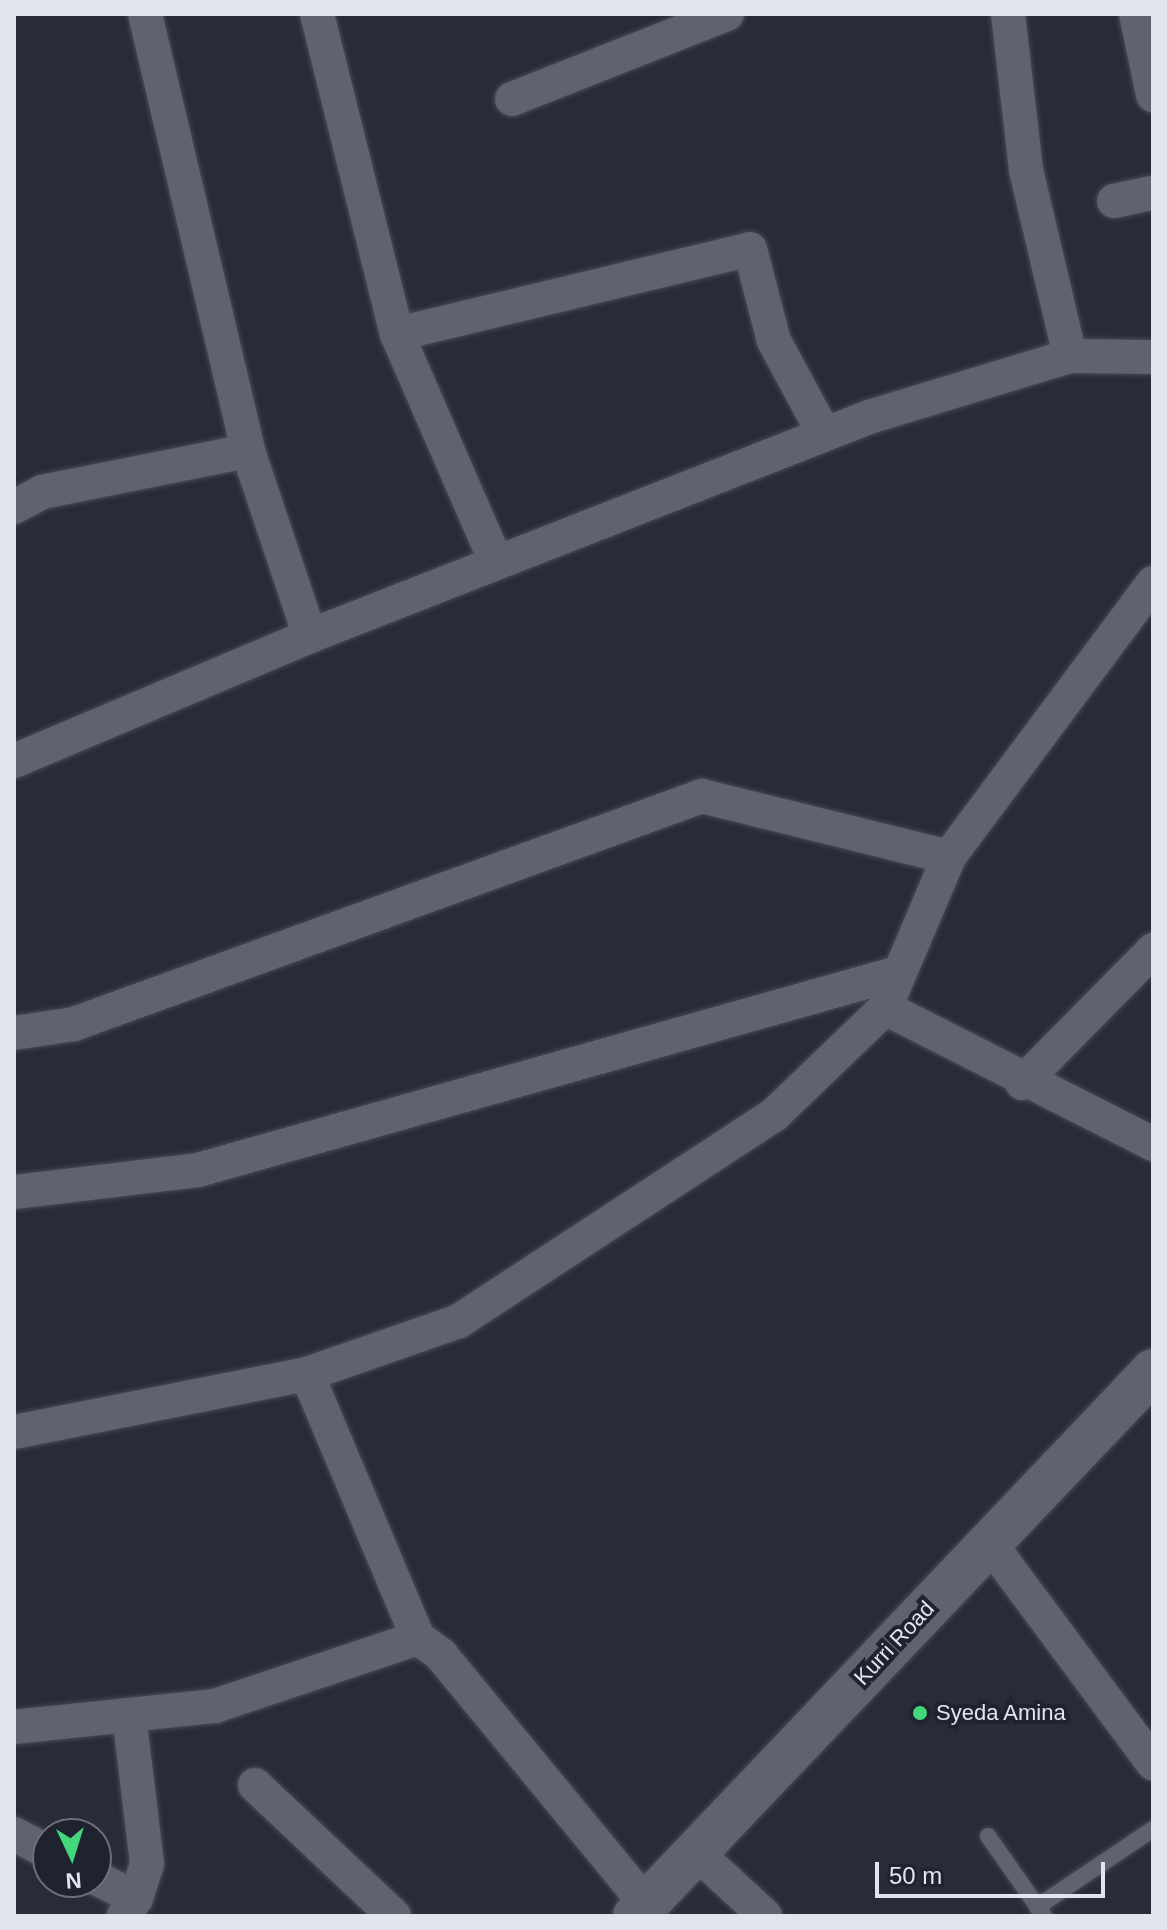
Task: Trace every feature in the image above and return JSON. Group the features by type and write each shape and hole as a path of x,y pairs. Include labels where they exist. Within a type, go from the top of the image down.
{"main road":[{"name":"Kurri Road","path":"641,1910 699,1855 988,1541 1150,1384"}],"street":[{"path":"145,14 248,451 310,636"},
{"path":"317,14 397,334 496,562"},
{"path":"512,99 727,14"},
{"path":"1008,14 1026,170 1070,356"},
{"path":"1136,14 1153,95"},
{"path":"1114,201 1153,193"},
{"path":"397,334 750,249 774,341 824,434"},
{"path":"14,761 310,636 824,434 1070,356 1153,357"},
{"path":"14,507 42,492 248,451"},
{"path":"14,1432 307,1374 459,1321 774,1115 885,1008 949,857 1153,583"},
{"path":"14,1033 74,1024 702,796 949,857"},
{"path":"1022,1083 1153,950"},
{"path":"14,1192 198,1170 898,973"},
{"path":"885,1008 1022,1083 1153,1144"},
{"path":"307,1374 418,1638 441,1655 641,1910"},
{"path":"988,1541 1153,1763"},
{"path":"14,1727 215,1706 418,1638"},
{"path":"112,1892 130,1907 147,1864 129,1715"},
{"path":"255,1785 394,1916"},
{"path":"14,1834 32,1844"},
{"path":"699,1855 765,1916"}],"lane":[{"path":"988,1836 1040,1911 1153,1829"}],"place":[{"name":"Syeda Amina","path":"920,1713"}]}
